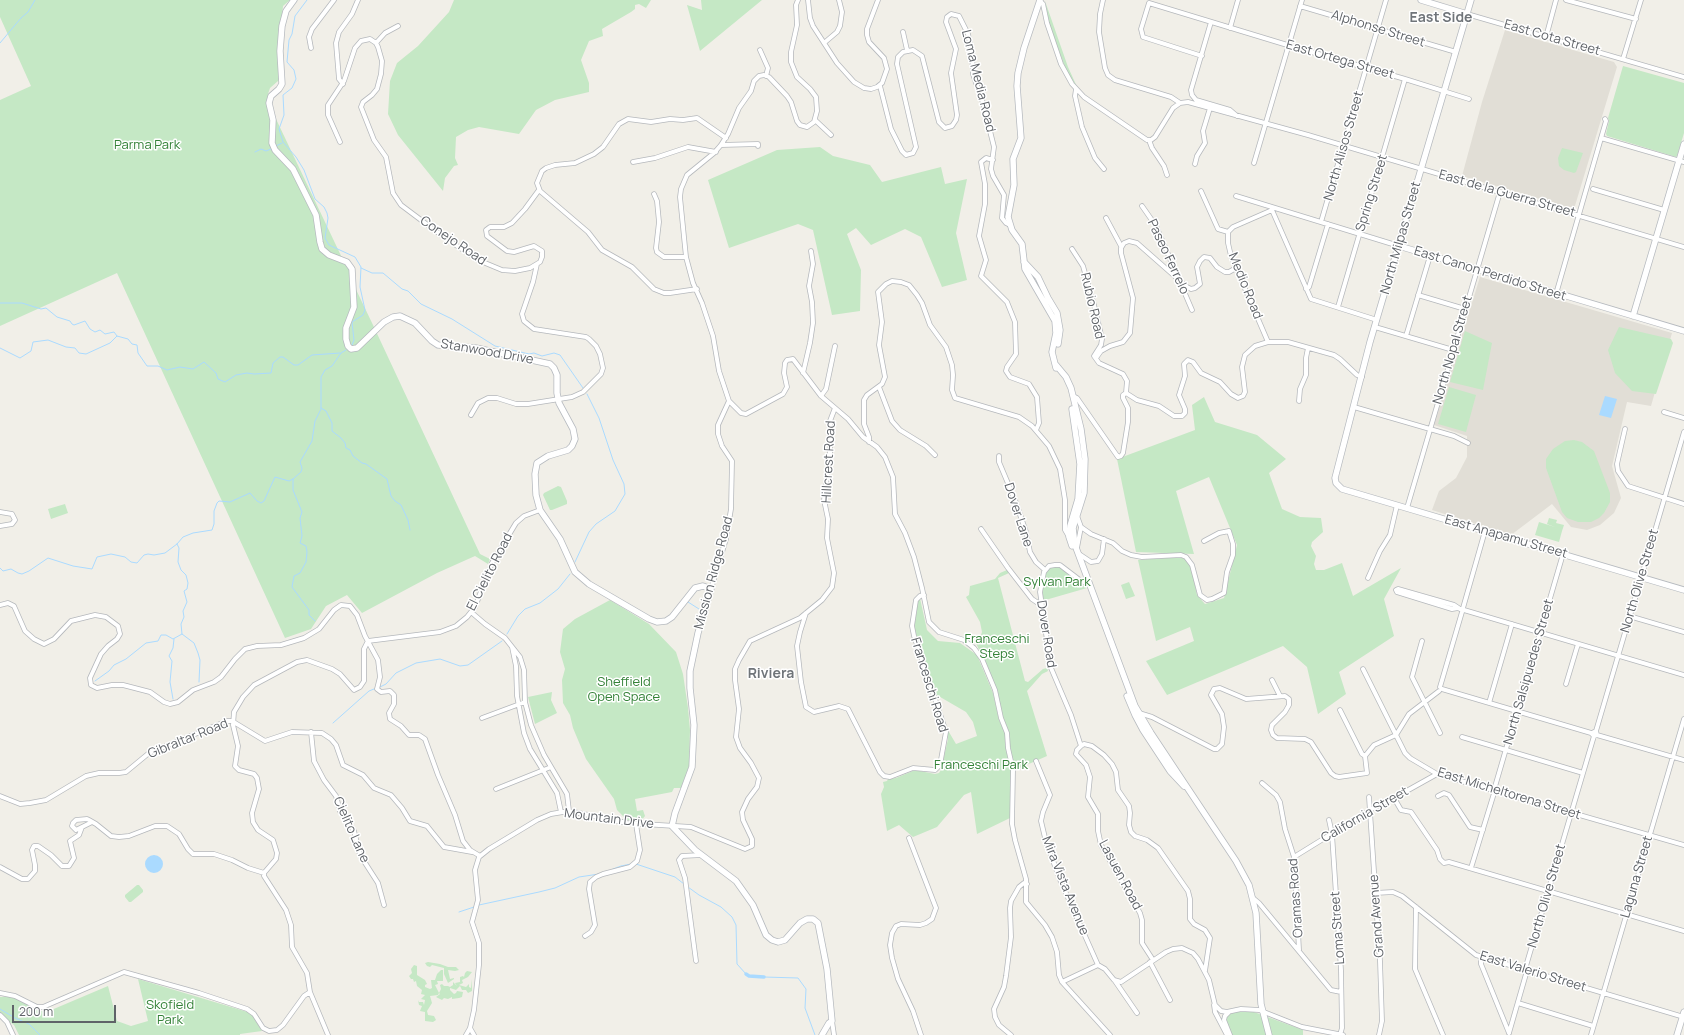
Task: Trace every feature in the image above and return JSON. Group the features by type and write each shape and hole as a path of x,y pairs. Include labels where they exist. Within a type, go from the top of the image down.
{"main road":[{"name":"Stanwood Drive","path":"294,0 285,13 282,30 280,55 283,83 281,88 271,96 269,102 273,120 272,143 275,150 292,169 316,215 322,249 329,255 347,262 352,269 354,307 346,328 348,347 352,350 357,348 384,322 396,316 402,317 418,325 432,341 440,345 476,348 550,364 557,374 558,399 574,432 575,440 568,450 545,457 536,465 535,485 540,510 560,539 571,567 578,576 652,620 661,622 670,618 695,588 703,586 711,589"},
{"path":"1040,0 1024,48 1018,73 1021,137 1014,160 1014,188 1008,213 1010,225 1022,244 1024,262 1039,279 1059,318 1060,335 1055,363 1069,393 1079,458 1078,499 1071,521 1069,537 1083,574 1089,584"},
{"name":"East Cota Street","path":"1421,0 1467,14"},
{"name":"North Milpas Street","path":"1335,478 1375,327 1471,0"},
{"path":"1633,316 1664,210 1682,162 1684,144"},
{"name":"East Canon Perdido Street","path":"1399,246 1684,331"},
{"path":"1055,363 1069,383 1082,432 1086,462 1084,493 1073,531 1076,548 1139,713 1239,865 1253,898 1257,919 1263,1012 1269,1035"},
{"name":"East Anapamu Street","path":"1335,478 1336,484 1342,489 1684,590"},
{"name":"Mission Ridge Road","path":"672,826 675,812 692,767 695,732 690,688 690,672 702,615 711,589"},
{"path":"1119,662 1126,692 1139,723 1170,771 1191,794"},
{"name":"Mountain Drive","path":"672,826 676,832 701,855 730,876 741,887 753,905 766,935 772,940 778,942 785,940 800,923 807,919 813,919 818,923 827,969 832,1021"},
{"path":"1677,1035 1684,1015"},
{"path":"822,1035 829,1023 832,1021"}],"street":[{"path":"311,48 309,37 312,29 334,0"},
{"path":"343,84 339,79 336,43 340,32 352,14 358,0"},
{"path":"798,0 796,5 797,25 791,52 791,62 797,77 816,97 817,111 815,120 809,126 805,127 800,125 787,96 766,76 759,76 754,80 751,92 736,114 726,138 716,152 687,175 681,188 680,197 686,257 714,336 720,375 729,401 740,413 746,414 784,392 787,387 784,366 789,359 795,360 821,396 848,419 869,442 881,451 891,469 894,484 895,514 910,545 924,595 927,617 932,626 939,632 964,640 974,648 982,659 995,690 1001,718 1007,733 1008,748 1014,770 1013,832 1026,884 1026,902 1045,925 1052,937 1057,952 1059,975 1062,982 1110,1035"},
{"path":"808,0 812,26 837,63 854,82 873,89 880,86 886,77 887,65 882,55 869,42 867,32 878,0"},
{"path":"824,43 837,32 840,26 842,12 839,0"},
{"path":"1040,0 1043,4 1047,23 1064,71 1076,89 1084,97 1143,138 1149,140 1155,137 1169,112 1180,103"},
{"name":"East de la Guerra Street","path":"1103,0 1100,14 1099,32 1105,68 1108,75 1115,80 1171,97 1180,103 1188,102 1210,108 1684,247"},
{"path":"1230,28 1238,0"},
{"path":"1254,163 1302,0"},
{"name":"North Alisos Street","path":"1321,222 1386,0"},
{"path":"1546,37 1556,0"},
{"path":"1566,0 1636,20"},
{"path":"1623,59 1642,0"},
{"name":"East Ortega Street","path":"1202,56 1143,37 1141,29 1149,3 1469,99"},
{"name":"Alphonse Street","path":"1300,6 1456,52"},
{"name":"Loma Media Road","path":"907,50 915,51 922,56 939,122 945,128 951,127 955,123 957,114 951,77 956,49 954,41 947,28 946,20 948,16 952,14 958,15 962,19 970,41 973,74 983,103 994,147 992,172 1004,195 1002,218 1006,224 1010,225"},
{"name":"East Cota Street","path":"1467,14 1684,77"},
{"path":"1202,56 1211,22"},
{"path":"340,142 328,115 328,108 330,102 343,84 352,54 359,43 367,39 376,43 385,33 398,26"},
{"path":"880,86 895,138 903,152 906,155 911,154 915,151 916,145 897,64 900,55 907,50 903,32"},
{"name":"Conejo Road","path":"376,43 379,48 382,61 381,74 377,89 363,102 361,107 374,140 386,157 392,189 397,200 441,235 485,264 509,271 526,269 537,264 542,257 542,251 537,247 530,247 514,252 507,251 493,242 485,232 490,227 504,227 512,223 539,190"},
{"path":"760,50 768,70 766,76"},
{"name":"East de la Guerra Street","path":"1202,56 1191,93 1193,98 1198,101 1230,110 1237,116"},
{"name":"Spring Street","path":"1338,307 1405,79"},
{"path":"1076,89 1075,96 1082,127 1095,158 1104,169"},
{"path":"1195,164 1197,156 1205,143 1203,129 1210,108"},
{"path":"697,289 664,293 654,289 632,267 602,250 588,232 539,190 538,181 544,169 555,165 575,163 588,158 603,147 619,124 628,119 651,122 670,119 683,120 697,118 726,138"},
{"path":"815,120 831,135"},
{"path":"1556,294 1605,120"},
{"path":"1601,138 1682,162"},
{"path":"1149,140 1153,150 1164,166 1167,175"},
{"path":"721,145 758,144 758,146"},
{"path":"633,162 654,158 688,147 716,152"},
{"path":"993,160 986,158 982,162 985,204 978,236 986,260 981,277 1006,301 1015,322 1016,353 1006,371 1010,377 1028,384 1037,397 1039,423 1036,430"},
{"path":"1593,189 1664,210"},
{"path":"1201,191 1218,229 1228,232 1233,227 1273,209 1311,299 1377,320"},
{"name":"North Nopal Street","path":"1407,508 1500,192"},
{"path":"654,194 657,201 660,222 656,248 657,252 664,256 686,257"},
{"name":"East Canon Perdido Street","path":"1236,196 1273,209 1360,233 1399,246"},
{"name":"Paseo Ferrelo","path":"1142,206 1156,226 1192,310"},
{"path":"1096,358 1101,352 1110,346 1124,342 1128,338 1130,333 1133,296 1121,253 1122,246 1106,218"},
{"path":"1306,289 1309,287 1328,224"},
{"name":"Medio Road","path":"1228,232 1229,250 1268,342"},
{"path":"1122,246 1129,241 1137,243 1191,289 1198,286 1200,281 1197,273 1197,267 1201,260 1206,257 1210,258 1217,267 1225,272 1231,272 1236,268"},
{"name":"Rubio Road","path":"1072,249 1083,266 1102,341 1094,354 1099,363 1124,374 1127,380 1126,393"},
{"path":"803,373 813,323 812,302 809,286 813,264 811,251"},
{"path":"1406,336 1430,256"},
{"path":"471,414 478,403 488,398 497,398 520,404 536,404 572,397 583,392 599,377 602,368 598,350 593,342 586,337 534,329 524,321 522,314 533,282 537,264"},
{"path":"869,442 869,437 864,424 864,401 867,395 883,382 885,377 879,345 882,322 878,292 886,284 892,281 901,282 909,286 917,295 922,303 930,325 946,348 952,365 952,390 954,396 958,399 1016,416 1036,430 1049,446 1060,467 1065,501 1065,530 1069,537"},
{"path":"1418,295 1465,309"},
{"path":"1375,327 1453,350"},
{"path":"1073,396 1077,398 1118,457 1122,454 1126,440 1129,411 1122,396 1126,393 1137,400 1159,406 1174,416 1182,416 1186,411 1179,395 1184,382 1183,366 1186,361 1190,360 1194,362 1201,374 1220,382 1234,397 1240,398 1245,392 1242,367 1245,355 1255,346 1268,342 1288,342 1336,356 1357,375 1362,377"},
{"path":"821,396 826,389 835,346"},
{"path":"1299,401 1300,389 1306,375 1306,358 1308,348"},
{"path":"879,386 892,421 900,430 926,446 935,455"},
{"name":"Mission Ridge Road","path":"711,589 726,539 731,509 732,462 722,446 718,434 718,424 729,401"},
{"path":"1354,407 1454,436 1468,443"},
{"name":"Hillcrest Road","path":"672,826 691,827 744,849 752,846 752,839 743,820 742,812 748,799 758,787 759,778 751,763 740,748 736,737 739,709 735,680 736,665 750,641 786,625 806,613 830,591 834,581 834,573 827,538 828,519 824,500 830,454 830,421 835,408"},
{"path":"1664,412 1684,418"},
{"path":"1625,429 1617,464 1618,471 1628,486 1684,504"},
{"name":"North Olive Street","path":"1510,1034 1548,891 1684,432"},
{"name":"Dover Lane","path":"999,456 1000,465 1016,500 1026,532 1030,552 1036,562 1045,570"},
{"path":"1368,578 1380,551 1390,535 1397,505"},
{"name":"El Cielito Road","path":"368,641 444,632 458,625 471,612 479,598 492,563 513,527 524,516 540,510"},
{"path":"0,512 12,514 15,520 12,524 0,526"},
{"path":"1076,548 1081,527 1077,515"},
{"path":"1081,527 1091,534 1111,542 1122,552 1131,555 1142,557 1181,555 1186,557 1192,565 1200,596 1206,600 1212,600 1224,593 1227,572 1233,555 1233,544 1229,531 1219,533 1204,541"},
{"path":"981,529 1032,599 1041,604"},
{"path":"1365,756 1374,745 1396,735 1410,714 1441,689 1461,609 1485,531"},
{"path":"1079,554 1091,562 1098,561 1102,554 1104,539"},
{"name":"North Salsipuedes Street","path":"1471,868 1563,554"},
{"path":"1045,570 1051,566 1059,565 1081,581 1089,584"},
{"name":"Dover Road","path":"1045,570 1040,590 1051,668 1081,746"},
{"path":"1461,609 1452,609 1397,592 1396,590 1398,588 1454,605 1461,609 1684,675"},
{"name":"Franceschi Road","path":"806,613 797,646 801,682 806,707 814,712 839,706 848,709 880,772 884,776 890,777 913,768 935,770 940,765 946,732 912,626 916,600 920,596 924,595"},
{"path":"0,605 8,603 14,606 25,631 34,639 44,644 54,639 71,621 95,615 103,615 119,627 120,634 101,654 91,676 91,685 97,688 112,685 123,685 150,692 164,702 170,704 178,702 193,690 214,682 221,677 237,656 247,648 281,645 309,636 319,629 334,610 341,605 348,605 354,609 378,662 380,676 377,689 381,692 390,691 394,695 394,704 389,715 390,719 401,726 408,735 419,735 425,739 455,815 463,842 472,852 480,856 475,870 478,900 472,918 478,943 479,965 474,1010 470,1028 466,1035"},
{"path":"471,612 501,635 519,654 523,666 526,702 536,738 567,794 569,811"},
{"path":"1629,616 1684,632"},
{"path":"1489,703 1512,624"},
{"path":"264,873 276,859 277,851 272,840 258,830 253,822 252,813 258,797 258,783 254,774 239,770 235,766 238,746 232,721 237,706 254,685 301,660 311,661 332,669 340,674 354,690 360,687 364,676 364,648 368,641"},
{"path":"1422,641 1412,677 1424,704 1440,733"},
{"path":"1566,684 1578,644"},
{"path":"512,647 516,666 518,704 527,741 557,793 561,812"},
{"name":"East Micheltorena Street","path":"1363,669 1405,753 1410,758 1437,774 1684,845"},
{"path":"1272,680 1280,696"},
{"path":"1139,713 1152,717 1214,749 1217,749 1222,744 1224,727 1220,710 1211,695 1214,689 1220,688 1246,699 1286,696 1289,703 1285,712 1272,724 1270,730 1274,736 1280,738 1305,739 1311,742 1332,774 1335,776 1339,777 1367,773 1365,756 1362,754 1340,710"},
{"path":"1441,689 1684,760"},
{"path":"482,718 526,702"},
{"name":"Laguna Street","path":"1591,1035 1684,719"},
{"name":"Gibraltar Road","path":"0,796 20,804 30,804 46,800 86,776 99,773 120,774 126,772 149,753 227,721 232,721 264,741 292,732 322,733 331,739 338,748 343,765 363,775 374,788 391,794 412,822 427,826 443,846 448,849 472,852"},
{"name":"Cielito Lane","path":"312,732 314,761 324,780 336,796 340,811 354,831 360,855 378,883 384,905"},
{"path":"1462,737 1583,773"},
{"path":"1081,746 1084,744 1092,746 1104,755 1112,764 1116,772 1118,790 1129,806 1130,813 1128,825 1131,832 1135,836 1158,848 1188,891 1190,899 1190,919 1194,924 1205,930 1210,938 1205,972"},
{"name":"Lasuen Road","path":"1081,746 1077,750 1076,754 1086,765 1090,777 1088,796 1098,814 1098,831 1100,841 1106,856 1140,913 1142,920 1142,943 1152,961"},
{"name":"Mira Vista Avenue","path":"1036,761 1050,795 1042,816 1042,825 1046,842 1061,882 1098,965"},
{"path":"496,789 551,767"},
{"name":"California Street","path":"1294,857 1370,810 1437,774"},
{"name":"Oramas Road","path":"1262,783 1276,795 1280,802 1285,829 1294,857 1299,950"},
{"path":"1438,796 1444,793 1449,795 1470,827 1483,830"},
{"name":"Grand Avenue","path":"1369,797 1381,969 1382,1021 1379,1035"},
{"path":"1394,798 1401,810 1411,812 1434,844 1440,859 1444,863 1449,862 1471,868 1684,931"},
{"name":"Mountain Drive","path":"480,856 531,823 548,815 561,812 569,811 619,822 672,826"},
{"path":"92,822 78,829 74,829 72,826 73,823 80,819 87,819 92,822 109,834 117,837 129,836 155,826 167,826 179,834 193,854 214,854 264,873"},
{"name":"Loma Street","path":"1329,820 1332,834 1341,992 1341,1035"},
{"path":"585,936 591,932 594,925 589,890 590,882 603,874 630,867 637,861 640,850 636,824"},
{"path":"0,867 22,879 28,879 33,875 35,868 32,850 36,846 44,850 62,866 70,866 74,858 70,841 79,835 82,827"},
{"path":"909,838 936,908 934,916 926,924 901,924 896,926 892,933 890,945 898,979 913,1011 921,1035"},
{"path":"696,961 685,878 679,860 682,856 701,855"},
{"path":"264,873 267,881 282,903 288,915 292,947 307,973 310,992 328,1035"},
{"path":"1012,1035 999,1025 995,1017 994,1009 1004,987 1006,976 1011,937 1011,902 1019,887 1024,883 1026,884"},
{"name":"East Valerio Street","path":"1375,892 1396,893 1416,907 1473,954 1684,1015"},
{"path":"1253,898 1259,902 1332,990 1341,992"},
{"path":"1416,907 1415,969 1443,1035"},
{"path":"1115,981 1123,981 1171,950 1182,948 1190,951 1196,956 1205,972 1210,984 1215,1012 1227,1035"},
{"path":"1481,957 1480,964 1510,1034"},
{"path":"1152,961 1170,1000"},
{"path":"1062,982 1098,965 1105,969 1115,981 1137,1013"},
{"path":"0,993 15,996 37,1007 43,1007 122,973 132,973 247,1009 254,1014 263,1028 269,1031 277,1030 283,1025 304,996 310,992"},
{"path":"1214,1002 1219,1010 1223,1012 1241,1009 1263,1012 1302,1026 1341,1035"},
{"path":"1518,1003 1593,1026"},
{"path":"1229,1012 1225,1016 1224,1020 1230,1035"},
{"path":"0,1015 7,1022 13,1035"},
{"name":"Mountain Drive","path":"832,1021 834,1035"},
{"path":"470,1028 474,1035"}],"shaded area":[{"path":"1505,30 1614,62 1617,67 1574,209 1462,176 1482,102"},
{"path":"1480,277 1672,333 1651,406 1627,402 1612,466 1621,498 1614,513 1600,525 1587,530 1571,527 1552,504 1511,535 1432,510 1439,491 1456,478 1467,457 1467,436 1434,425"}],"green space":[{"name":"Parma Park","path":"0,0 290,0 283,6 280,36 281,75 278,81 270,88 268,94 276,119 344,262 349,264 350,277 480,554 490,559 488,564 475,556 437,573 362,613 347,595 326,606 311,629 285,638 117,273 0,326 0,100 31,86 0,17"},
{"path":"454,0 651,0 646,8 639,4 635,5 635,9 631,12 602,29 603,36 589,41 581,60 589,83 589,92 555,100 536,110 519,134 479,127 468,130 456,137 455,158 458,165 454,166 445,178 443,191 398,135 388,114 390,81 397,63 418,46 449,12"},
{"path":"701,0 762,0 700,51 687,5 702,10"},
{"path":"1045,1 1068,67 1078,89 1066,70 1049,23"},
{"path":"1623,66 1684,83 1684,133 1676,157 1607,136 1608,118"},
{"path":"820,147 833,156 870,165 882,182 941,167 945,184 967,179 956,233 967,280 942,287 921,237 905,229 871,245 856,228 847,234 861,270 860,311 832,315 813,230 798,224 729,248 708,180 777,150"},
{"path":"1562,148 1583,153 1576,172 1574,173 1564,170 1559,166 1558,158"},
{"path":"1619,327 1671,339 1673,343 1656,394 1632,391 1615,373 1608,350"},
{"path":"1465,331 1492,343 1483,390 1450,382"},
{"path":"1449,387 1476,395 1466,432 1438,424"},
{"path":"1204,397 1215,422 1257,435 1286,459 1269,473 1282,509 1300,517 1321,518 1323,532 1312,542 1311,546 1316,556 1314,564 1316,570 1324,570 1342,563 1353,596 1401,568 1384,599 1394,636 1339,672 1346,694 1318,714 1307,667 1283,646 1167,695 1146,661 1194,641 1190,627 1156,641 1138,560 1180,557 1187,560 1191,566 1197,595 1205,604 1224,598 1237,545 1209,477 1176,491 1194,554 1136,552 1117,459 1195,430 1192,405"},
{"path":"1574,440 1582,442 1594,451 1610,493 1610,502 1604,513 1599,518 1591,522 1578,522 1567,518 1562,512 1546,468 1546,459 1553,449 1565,441"},
{"path":"558,486 561,487 567,504 550,510 543,495 544,493"},
{"path":"65,504 68,513 51,519 48,509"},
{"path":"1549,518 1557,520 1556,523 1564,525 1559,542 1535,535 1539,522 1555,527 1547,524"},
{"name":"Sylvan Park","path":"1052,566 1060,567 1087,588 1042,601 1044,575"},
{"name":"Franceschi Steps","path":"1007,570 1009,573 998,578 1025,681 1028,682 1043,669 1047,668 1048,671 1042,674 1027,691 1047,756 1015,770 1009,746 1009,732 1003,717 997,690 976,643 982,632 980,622 966,597 969,595 970,586 995,579 1000,573"},
{"path":"1129,582 1135,596 1126,599 1121,585"},
{"name":"Franceschi Park","path":"919,594 927,630 938,641 960,643 977,655 993,693 999,720 1005,733 1006,749 1012,773 1010,818 977,834 971,792 964,795 937,827 913,837 899,825 887,831 881,794 884,787 883,782 915,770 935,774 939,773 948,739 946,727 956,744 977,736 973,722 966,712 935,694 914,629"},
{"name":"Sheffield Open Space","path":"610,600 649,624 676,652 683,674 688,708 690,730 689,766 681,788 674,788 672,792 635,799 637,811 643,810 645,816 640,822 626,820 617,810 614,799 586,759 573,728 570,715 563,703 562,680 565,669 560,652 563,629 575,619"},
{"path":"552,692 551,700 557,713 535,724 528,697"},
{"path":"139,885 143,892 129,902 125,895"},
{"path":"428,962 448,967 456,967 459,970 448,970 450,979 454,979 448,983 444,974 444,968 432,965 430,967 427,966 425,963"},
{"path":"414,965 417,966 417,975 425,980 427,984 425,987 430,989 432,988 431,980 435,980 437,974 443,970 443,981 437,981 438,984 435,985 439,993 438,995 430,996 432,1003 427,1011 428,1015 434,1016 436,1020 433,1022 425,1021 425,1012 420,1011 422,1006 419,1005 418,1000 419,1002 423,1002 424,1005 425,1000 421,999 425,995 421,994 422,990 417,986 416,981 414,982 409,976 412,973 411,969"},
{"path":"467,971 472,972 468,977 462,980 463,983 459,985 466,987 469,984 469,987 471,988 472,979 472,991 468,993 466,990 462,990 460,986 456,990 450,988 454,994 457,991 463,992 462,997 452,999 452,997 448,999 444,998 442,1000 436,997 440,994 441,989 440,985 442,984 450,987 453,985 453,982 457,986 455,983 460,982 460,977 464,977"},
{"name":"Skofield Park","path":"138,979 251,1013 262,1031 240,1035 19,1035 14,1025 0,1015 0,997 16,996 41,1011 49,1011 108,986 117,1021 131,1026 148,1021"},
{"path":"1234,1012 1254,1012 1303,1030 1303,1035 1232,1035 1226,1019 1228,1015"}],"water":[{"path":"1605,396 1617,399 1611,418 1599,415"},
{"path":"154,855 160,858 163,864 160,870 154,873 148,870 145,864 148,858"}],"waterway":[{"path":"0,43 28,12 35,0"},
{"path":"307,0 295,16 292,34 289,40 287,62 294,70 296,79 292,88 283,95 284,115 279,129 283,142 296,157 304,170 315,199 324,207 327,213 328,218 325,238 329,245 355,257 361,267 360,287 365,310 363,315 352,322 354,340 352,345"},
{"path":"276,146 282,143"},
{"path":"255,152 261,149 266,151 271,149"},
{"path":"361,268 372,273 383,273 402,289 408,291 421,304 452,319 495,346 529,354 534,353 542,356 554,353 560,355 583,388"},
{"path":"0,303 22,303 41,309 46,308 57,317 70,321 74,325 85,321 90,329 95,332 100,330 105,334 114,332 117,336"},
{"path":"0,348 20,358 31,351 33,342 48,340 66,347 75,348 79,353 86,354 110,343 117,336 128,339 132,344 137,345 138,353 147,366 158,366 167,370 180,367 193,369 204,362 216,373 218,379 225,382 236,375 247,373 271,373 273,363 280,357 283,357 294,365 298,365 312,355 340,353"},
{"path":"0,568 3,571 11,569 22,574 48,558 73,566 92,569 97,557 111,554 125,557 131,562 137,563 144,555 165,553 177,544 183,537 193,533 212,530 214,524 214,511 219,501 230,502 250,493 257,501 261,503 264,501 275,477 289,481 301,472 302,468 300,462 312,441 315,421 321,409 321,377 325,370 332,366 341,353 346,350"},
{"path":"575,562 589,532 596,524 615,511 625,494 624,484 613,460 599,418 587,394"},
{"path":"321,408 326,411 332,423 332,431 341,438 345,443 346,448 350,450 353,456 387,479 391,496 401,505 408,520 410,530"},
{"path":"293,479 293,490 302,512 300,518 302,536 300,543 306,546 307,552 306,562 300,573 294,576 292,587 309,610 309,615 315,621"},
{"path":"95,681 109,671 114,665 126,659 146,643 158,641 161,635 166,635 173,639 182,634 181,624 184,617 183,611 187,602 184,591 187,589 188,583 186,575 181,570 178,562 179,548 177,544"},
{"path":"507,634 518,616 525,609 540,603 558,589 570,574"},
{"path":"688,602 699,609"},
{"path":"182,634 194,643 198,653 200,660 199,682"},
{"path":"173,699 170,682 172,661 169,656 173,648 174,639"},
{"path":"380,687 386,684 396,673 416,663 440,659 460,666 468,665 502,641"},
{"path":"333,723 369,691 374,689"},
{"path":"613,869 631,864"},
{"path":"636,864 675,877 684,884"},
{"path":"479,905 555,888 579,877 599,874"},
{"path":"688,887 721,907 732,917 736,925 737,964 746,974"},
{"path":"459,912 474,907"},
{"path":"746,974 749,976 764,977"},
{"path":"764,977 798,978 806,989 805,1008 815,1035"},
{"path":"0,1009 29,1024 40,1035"}],"district":[{"name":"East Side","path":"1441,18"},
{"name":"Riviera","path":"771,674"}]}
